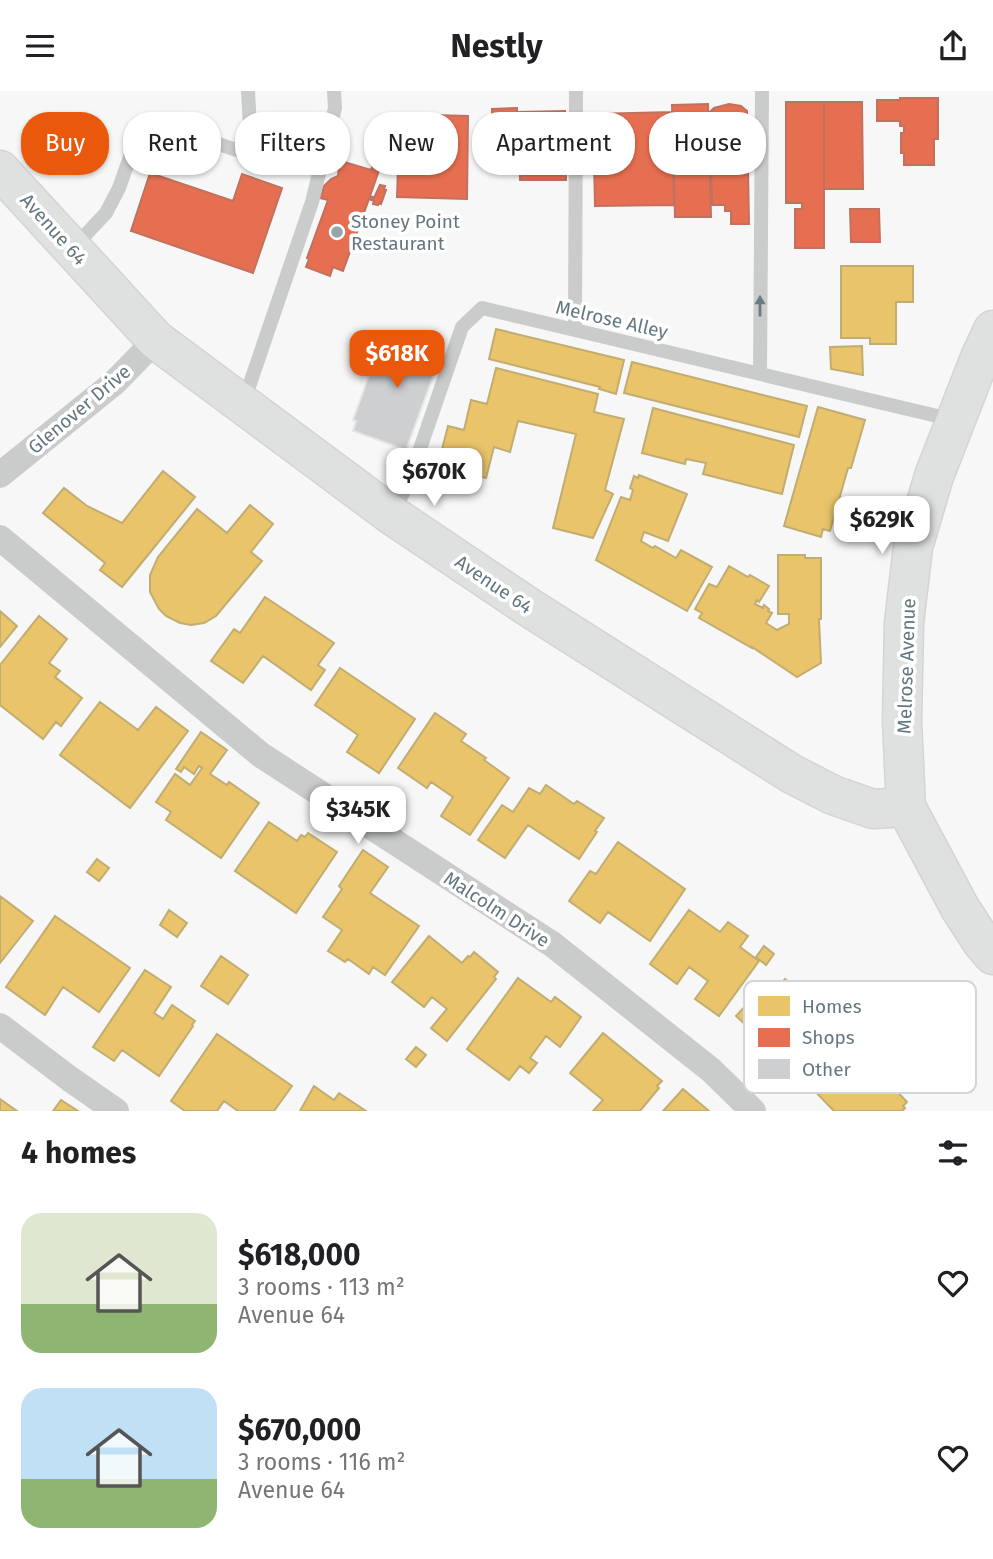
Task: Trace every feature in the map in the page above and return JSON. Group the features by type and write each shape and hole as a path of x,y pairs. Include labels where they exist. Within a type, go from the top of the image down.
{"street":[{"name":"Avenue 64","path":"0,170 156,340 393,516 530,608 792,774 833,795 873,809 906,807"},
{"name":"Glenover Drive","path":"0,475 114,383 156,340"},
{"name":"Melrose Avenue","path":"906,807 902,721 904,623 914,547 934,477 956,420 989,350"},
{"name":"Malcolm Drive","path":"0,538 261,755 552,944 711,1070 753,1111"},
{"path":"906,807 960,908 993,955"},
{"path":"0,1026 116,1111"}],"lane":[{"path":"72,249 106,213 119,187 136,140 143,135 169,132 240,151 248,149 251,145 248,91"},
{"path":"243,405 312,202 335,108 334,91"},
{"path":"575,330 576,91"},
{"path":"760,374 762,91"},
{"name":"Melrose Alley","path":"393,516 411,475 462,327 482,308 956,420"}],"building: Homes":[{"path":"841,266 913,266 913,302 896,302 896,344 870,344 870,338 841,338"},
{"path":"496,329 624,360 616,394 599,389 600,387 489,359"},
{"path":"862,346 863,375 831,369 830,347"},
{"path":"632,362 807,406 799,437 624,393"},
{"path":"496,368 598,394 594,412 624,419 605,490 613,494 593,538 553,528 576,434 518,421 510,452 494,447 486,478 438,465 448,426 464,430 471,400 487,404"},
{"path":"818,407 865,420 830,531 823,529 821,537 784,526"},
{"path":"653,408 794,445 782,494 703,474 706,463 686,459 685,464 642,453"},
{"path":"163,471 195,497 122,587 100,570 105,563 43,513 64,488 87,506 122,523"},
{"path":"639,475 687,494 668,541 644,532 641,541 676,558 681,550 712,567 687,611 596,560 621,497 630,500 634,476 638,478"},
{"path":"250,505 273,524 251,552 262,561 216,616 204,623 180,623 166,616 150,592 150,575 158,557 197,509 227,533"},
{"path":"778,555 821,558 821,663 797,677 752,647 699,618 702,613 695,609 709,584 717,587 729,566 769,586 755,604 763,608 764,605 772,613 766,623 777,630 789,624 789,614 778,614"},
{"path":"265,597 334,643 318,665 325,670 311,690 263,656 243,683 211,661 234,629 240,633"},
{"path":"0,611 17,626 0,647"},
{"path":"39,616 67,639 49,663 60,671 55,677 82,698 61,726 56,722 43,739 0,705 0,665"},
{"path":"340,668 415,719 379,773 347,752 358,735 315,705"},
{"path":"100,702 138,730 156,707 188,731 130,808 60,755"},
{"path":"435,713 466,734 461,741 509,778 470,835 441,816 453,797 431,782 427,788 398,768"},
{"path":"201,732 227,750 210,774 227,785 229,782 259,803 221,858 166,820 171,812 156,802 175,774 190,785 202,768 199,766 194,774 184,767 181,772 176,769"},
{"path":"546,785 574,804 577,801 604,818 579,859 528,825 505,858 478,840 502,805 513,812 529,788 540,794"},
{"path":"269,822 297,841 301,835 305,837 308,833 337,852 296,913 235,871"},
{"path":"618,842 685,889 650,941 608,912 600,923 569,901 590,871 596,874"},
{"path":"363,850 388,867 370,893 419,926 385,975 373,967 369,974 348,959 345,962 328,951 342,930 323,917 342,889 339,886"},
{"path":"97,859 109,868 99,881 87,872"},
{"path":"0,896 33,921 0,963"},
{"path":"169,910 187,923 177,937 160,925"},
{"path":"689,910 720,932 728,922 748,936 740,947 759,961 719,1016 695,999 708,981 689,967 677,984 650,964"},
{"path":"55,916 130,968 99,1012 63,987 45,1015 6,987"},
{"path":"429,936 462,963 474,952 498,972 494,977 496,979 447,1041 431,1028 447,1009 432,997 424,1007 392,982"},
{"path":"764,946 774,954 766,965 756,957"},
{"path":"221,956 248,975 228,1004 201,986"},
{"path":"145,970 171,987 154,1013 163,1019 172,1005 195,1021 159,1076 122,1050 114,1061 93,1047"},
{"path":"518,978 551,1002 555,997 581,1017 560,1047 546,1036 530,1058 537,1063 529,1073 520,1066 509,1080 467,1049"},
{"path":"744,1008 744,1023 736,1016"},
{"path":"603,1033 662,1081 640,1111 593,1111 603,1100 570,1073"},
{"path":"217,1034 292,1086 274,1111 238,1111 224,1101 217,1111 185,1111 171,1101"},
{"path":"416,1047 426,1055 416,1067 406,1059"},
{"path":"314,1086 334,1100 339,1093 366,1111 300,1111"},
{"path":"683,1089 709,1111 663,1111"},
{"path":"817,1093 898,1093 907,1102 902,1111 834,1111"},
{"path":"0,1099 17,1111 0,1111"},
{"path":"61,1100 78,1111 53,1111"}],"building: Shops":[{"path":"938,98 938,139 934,139 934,165 904,165 901,133 904,133 904,126 900,126 900,121 877,121 877,100"},
{"path":"786,102 824,102 824,248 795,248 795,209 802,209 802,203 786,203"},
{"path":"824,102 862,102 863,189 824,189"},
{"path":"708,104 708,112 672,112 672,105"},
{"path":"729,104 741,106 747,112 710,112 714,108"},
{"path":"517,108 517,112 492,112 492,109"},
{"path":"635,113 649,113 649,175 673,175 674,205 595,206 594,175 635,175"},
{"path":"458,116 468,116 467,199 397,197 398,175 458,175"},
{"name":"Stoney Point Restaurant","path":"350,164 364,168 364,175 377,175 370,196 374,198 380,185 385,186 386,190 381,204 373,204 374,201 369,199 343,271 333,267 330,276 306,267 328,200 320,198 324,186 338,176 350,175"},
{"path":"149,175 233,201 242,175 282,188 253,273 131,231"},
{"path":"520,175 566,175 566,180 520,180"},
{"path":"674,175 710,175 711,217 675,217"},
{"path":"711,175 748,175 749,224 731,224 731,211 725,211 725,205 712,205"},
{"path":"850,209 879,209 880,242 851,242"}],"building: Other":[{"path":"383,336 409,345 413,336 442,345 406,450 353,431 356,421 353,420"}],"place":[{"name":"Stoney Point Restaurant","path":"337,232"}]}
